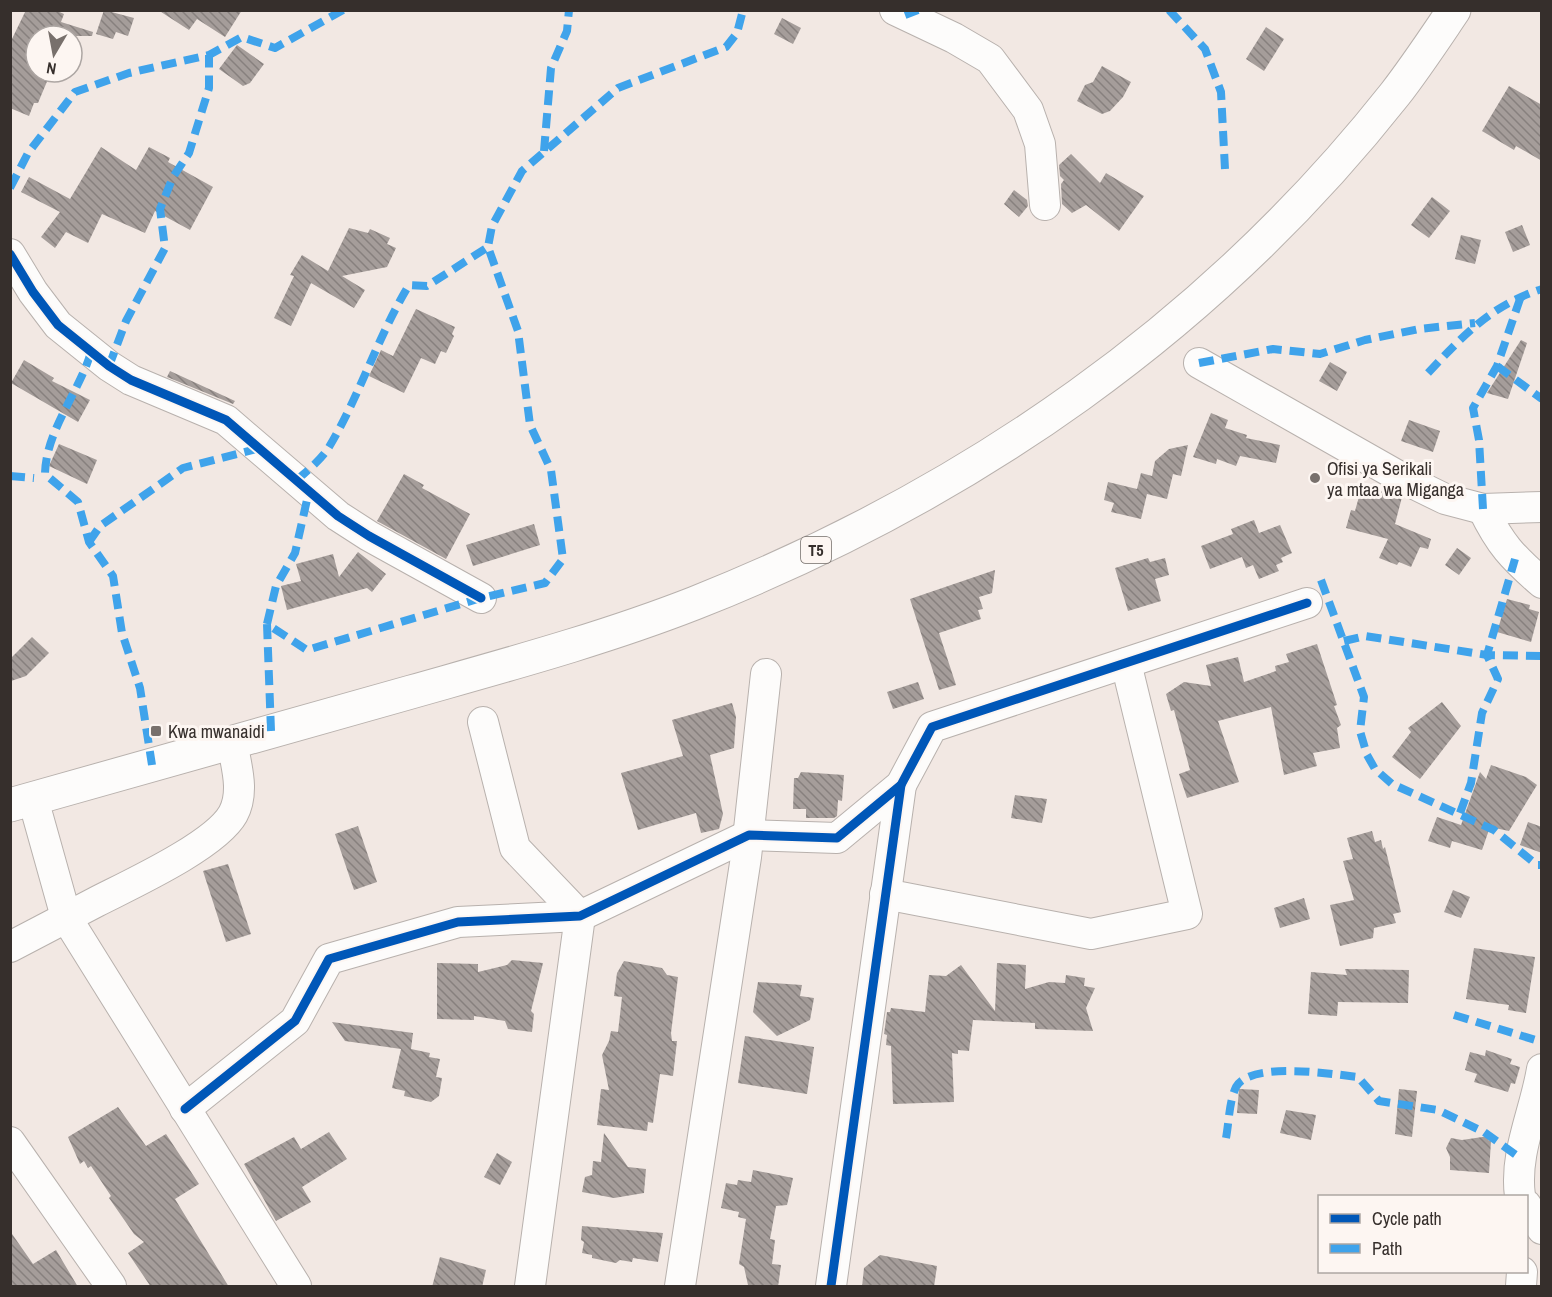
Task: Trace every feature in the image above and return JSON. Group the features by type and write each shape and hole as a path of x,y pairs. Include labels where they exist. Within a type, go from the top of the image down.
{"highway":[{"name":"T5","path":"22,802 519,660 693,604 869,525 970,469 1048,420 1142,351 1241,262 1313,188 1395,94 1454,10"}],"street":[{"path":"895,10 954,38 990,59 1028,110 1040,144 1045,205"},
{"path":"10,254 33,292 58,325 109,366 131,380 226,420 338,516 369,536 481,598"},
{"path":"1199,363 1400,477 1445,499 1483,509 1542,507"},
{"path":"1483,509 1499,541 1515,560 1542,583"},
{"path":"831,1287 901,785 932,727 1307,603"},
{"path":"885,894 1091,934 1187,914 1126,663"},
{"path":"680,1287 748,835 766,674"},
{"path":"483,722 515,848 580,916"},
{"path":"10,947 148,876 187,854 218,830 233,814 240,790 232,742"},
{"path":"185,1109 295,1021 328,959 458,922 580,916 748,835 837,838 901,785"},
{"path":"22,802 66,917 296,1287"},
{"path":"530,1287 580,916"},
{"path":"1522,1195 1519,1157 1537,1098 1542,1069"},
{"path":"10,1142 111,1287"},
{"path":"1528,1207 1542,1229"}],"building":[{"path":"26,10 55,10 64,14 61,22 67,24 24,24 24,84 46,84 38,103 34,103 29,116 10,108 10,43"},
{"path":"104,10 134,18 128,36 116,32 113,39 96,34"},
{"path":"158,10 242,10 225,37 197,19 189,30"},
{"path":"782,18 801,28 793,44 774,34"},
{"path":"1266,27 1284,39 1264,71 1246,59"},
{"path":"84,29 93,32 92,36 84,36"},
{"path":"237,45 264,64 250,83 243,86 219,69"},
{"path":"1102,66 1131,82 1123,97 1110,111 1102,114 1077,101 1085,85 1093,82"},
{"path":"1509,86 1542,105 1542,161 1516,146 1514,150 1482,131"},
{"path":"101,147 136,170 149,147 170,158 168,162 213,187 190,230 155,211 145,233 102,214 88,243 66,232 55,248 41,237 60,212 21,192 29,177 70,199"},
{"path":"1071,154 1100,183 1106,173 1144,196 1119,231 1086,205 1072,213 1062,204 1061,184 1064,180 1060,176 1059,165"},
{"path":"1014,190 1027,200 1028,206 1019,217 1004,204"},
{"path":"1432,197 1450,211 1429,238 1411,225"},
{"path":"1522,225 1530,245 1513,252 1505,232"},
{"path":"349,228 368,233 370,229 390,238 387,244 396,248 387,267 342,276 365,290 354,308 311,283 291,326 274,318 294,276 290,275 302,255 328,271"},
{"path":"1461,235 1481,240 1475,264 1455,259"},
{"path":"416,309 455,327 452,334 454,336 446,353 441,351 435,364 421,358 404,393 369,376 381,350 393,356"},
{"path":"1521,340 1527,343 1508,399 1487,393"},
{"path":"24,360 54,378 52,381 90,400 78,422 11,383"},
{"path":"1330,362 1347,372 1337,391 1319,381"},
{"path":"170,371 235,401 233,404 167,377"},
{"path":"1211,413 1228,420 1225,428 1247,435 1246,438 1280,445 1276,463 1240,456 1236,466 1217,459 1216,464 1193,457"},
{"path":"1409,420 1440,431 1433,452 1401,441"},
{"path":"59,444 97,460 87,484 49,466"},
{"path":"1188,445 1181,476 1173,474 1167,499 1147,494 1141,519 1111,512 1114,503 1104,500 1108,482 1137,489 1141,473 1152,476 1155,461 1169,449"},
{"path":"404,474 424,485 422,488 470,514 446,559 377,521"},
{"path":"1362,486 1402,497 1395,524 1431,539 1428,549 1420,547 1411,567 1399,562 1397,565 1379,558 1388,539 1346,528 1351,510 1355,511"},
{"path":"1254,520 1259,533 1280,525 1292,553 1281,558 1283,562 1276,565 1279,571 1259,579 1253,565 1246,568 1242,557 1210,569 1201,546 1233,534 1231,529"},
{"path":"534,524 540,545 473,566 466,545"},
{"path":"1457,548 1471,558 1459,575 1445,565"},
{"path":"358,552 386,574 372,592 367,588 287,610 281,586 301,581 296,564 333,554 339,577"},
{"path":"1148,558 1150,562 1165,558 1169,575 1155,579 1161,601 1128,611 1115,568"},
{"path":"995,570 992,593 979,597 983,609 978,610 981,619 939,633 956,685 939,690 910,599"},
{"path":"1507,599 1530,605 1529,609 1539,612 1531,642 1497,632"},
{"path":"32,637 49,653 26,676 11,681 11,658"},
{"path":"1317,644 1337,705 1334,706 1341,725 1337,728 1340,748 1313,753 1317,766 1284,775 1271,707 1218,721 1239,782 1187,798 1179,774 1190,770 1174,710 1171,711 1166,694 1184,682 1211,686 1206,665 1238,657 1244,682 1276,671 1275,666 1289,662 1286,654"},
{"path":"918,682 924,699 893,709 887,692"},
{"path":"1442,702 1461,726 1420,779 1392,757 1411,732 1408,728"},
{"path":"732,703 736,717 734,748 710,755 723,814 719,829 701,833 696,813 638,830 621,773 683,756 672,720"},
{"path":"1491,765 1526,777 1537,785 1509,831 1490,827 1482,850 1452,841 1450,848 1428,841 1437,817 1461,825 1480,772 1486,779"},
{"path":"801,772 844,775 842,801 838,800 837,816 834,818 806,818 806,809 793,809 794,778 798,778"},
{"path":"1015,795 1047,799 1042,823 1011,818"},
{"path":"1528,822 1542,827 1542,853 1520,845"},
{"path":"358,826 377,882 354,890 335,834"},
{"path":"1372,831 1375,842 1381,840 1383,849 1385,847 1401,912 1393,914 1396,923 1374,928 1373,938 1340,946 1330,905 1354,900 1343,861 1353,859 1347,838"},
{"path":"228,864 251,934 226,942 203,871"},
{"path":"1453,890 1470,897 1461,918 1444,912"},
{"path":"1304,898 1310,919 1280,928 1274,908"},
{"path":"1474,948 1535,957 1526,1013 1508,1010 1509,1005 1466,999"},
{"path":"512,960 543,963 531,1011 534,1014 532,1032 508,1029 505,1021 474,1016 474,1020 437,1019 437,963 478,964 478,972 507,965"},
{"path":"624,961 662,968 667,975 678,977 671,1033 672,1041 677,1041 673,1076 660,1074 653,1123 648,1122 647,1131 597,1125 601,1089 609,1090 602,1055 611,1031 618,1032 622,997 614,996 617,973"},
{"path":"997,963 1026,965 1025,989 1049,982 1065,983 1066,975 1085,978 1084,986 1095,988 1086,1008 1093,1031 1035,1029 1035,1023 973,1020 969,1051 958,1050 958,1054 952,1053 954,1102 893,1104 891,1046 886,1045 887,1035 884,1034 887,1012 890,1012 891,1008 925,1012 929,975 946,976 961,965 995,1011"},
{"path":"1345,969 1409,970 1408,1003 1338,1002 1337,1016 1308,1014 1311,972 1347,975"},
{"path":"758,982 802,985 800,996 814,998 810,1020 777,1036 753,1012"},
{"path":"332,1022 413,1033 411,1049 430,1053 429,1057 440,1059 436,1077 442,1078 439,1096 431,1102 404,1096 405,1091 392,1088 401,1049 345,1041"},
{"path":"745,1036 814,1047 807,1094 738,1083"},
{"path":"1486,1050 1512,1059 1510,1064 1520,1067 1515,1084 1511,1083 1508,1092 1474,1082 1477,1074 1465,1070 1470,1052 1485,1056"},
{"path":"1239,1089 1259,1090 1257,1114 1237,1113"},
{"path":"1399,1089 1417,1091 1412,1137 1395,1134"},
{"path":"118,1107 146,1146 166,1134 199,1184 175,1199 229,1287 151,1287 128,1253 144,1242 134,1234 109,1198 111,1196 91,1166 88,1168 84,1161 80,1164 68,1137"},
{"path":"1286,1110 1316,1115 1311,1140 1280,1133"},
{"path":"329,1132 347,1159 302,1187 311,1202 276,1221 244,1164 294,1137 301,1149"},
{"path":"604,1133 628,1167 646,1169 644,1193 614,1198 582,1192 585,1177 592,1175 593,1161 601,1162"},
{"path":"1489,1136 1488,1140 1491,1141 1489,1173 1450,1170 1450,1157 1446,1148 1451,1138 1462,1140"},
{"path":"497,1153 512,1162 500,1185 484,1177"},
{"path":"753,1170 793,1178 787,1205 776,1206 770,1239 775,1240 772,1264 781,1265 778,1287 748,1285 744,1267 739,1264 746,1219 738,1217 739,1212 721,1208 726,1183 737,1185 738,1180 751,1182"},
{"path":"582,1226 663,1233 658,1262 633,1258 632,1262 620,1260 616,1263 592,1258 592,1255 582,1253 584,1242 581,1240"},
{"path":"10,1231 33,1264 56,1250 78,1287 10,1287"},
{"path":"880,1255 937,1266 934,1287 862,1287 864,1268"},
{"path":"440,1257 486,1270 482,1287 432,1287"}],"marked path":[{"path":"10,188 28,153 75,92 129,73 209,55 242,37 275,48 343,10"},
{"path":"544,151 551,68 567,31 569,10"},
{"path":"271,731 267,624 307,650 481,598 545,583 563,559 551,470 530,425 518,331 488,247 492,226 522,171 618,88 726,47 737,33 743,10"},
{"path":"905,15 918,10"},
{"path":"1169,10 1205,49 1221,92 1225,169"},
{"path":"109,366 126,321 165,248 160,209 173,177 189,153 209,88 209,55"},
{"path":"297,480 319,460 329,447 409,285 427,286 488,247"},
{"path":"1428,373 1479,323 1508,304 1542,289"},
{"path":"1483,509 1479,440 1473,408 1497,366 1521,296"},
{"path":"1199,363 1273,349 1320,354 1365,340 1419,329 1475,323"},
{"path":"91,352 51,442 45,474 78,502 89,542 113,576 122,633 140,688 152,765"},
{"path":"1497,366 1542,399"},
{"path":"89,542 100,526 183,468 260,448"},
{"path":"10,476 34,478"},
{"path":"267,624 276,586 295,553 309,491"},
{"path":"1460,813 1471,783 1482,713 1498,679 1487,655 1515,559"},
{"path":"1321,580 1364,697 1360,731 1367,755 1375,769 1392,784 1494,830 1537,865 1542,865"},
{"path":"1344,641 1365,636 1487,655 1542,656"},
{"path":"1454,1015 1542,1042"},
{"path":"1226,1138 1234,1093 1236,1087 1244,1079 1257,1074 1274,1072 1312,1072 1358,1077 1379,1101 1438,1110 1484,1132 1519,1157"}],"cycle path":[{"path":"10,254 33,292 58,325 109,366 131,380 226,420 338,516 369,536 481,598"},
{"path":"185,1109 295,1021 329,959 458,922 580,916 749,835 837,838 901,785 932,727 1307,603"},
{"path":"831,1286 901,785"}],"place":[{"name":"Ofisi ya Serikali ya mtaa wa Miganga","path":"1315,478"},
{"name":"Kwa mwanaidi","path":"156,731"}]}
